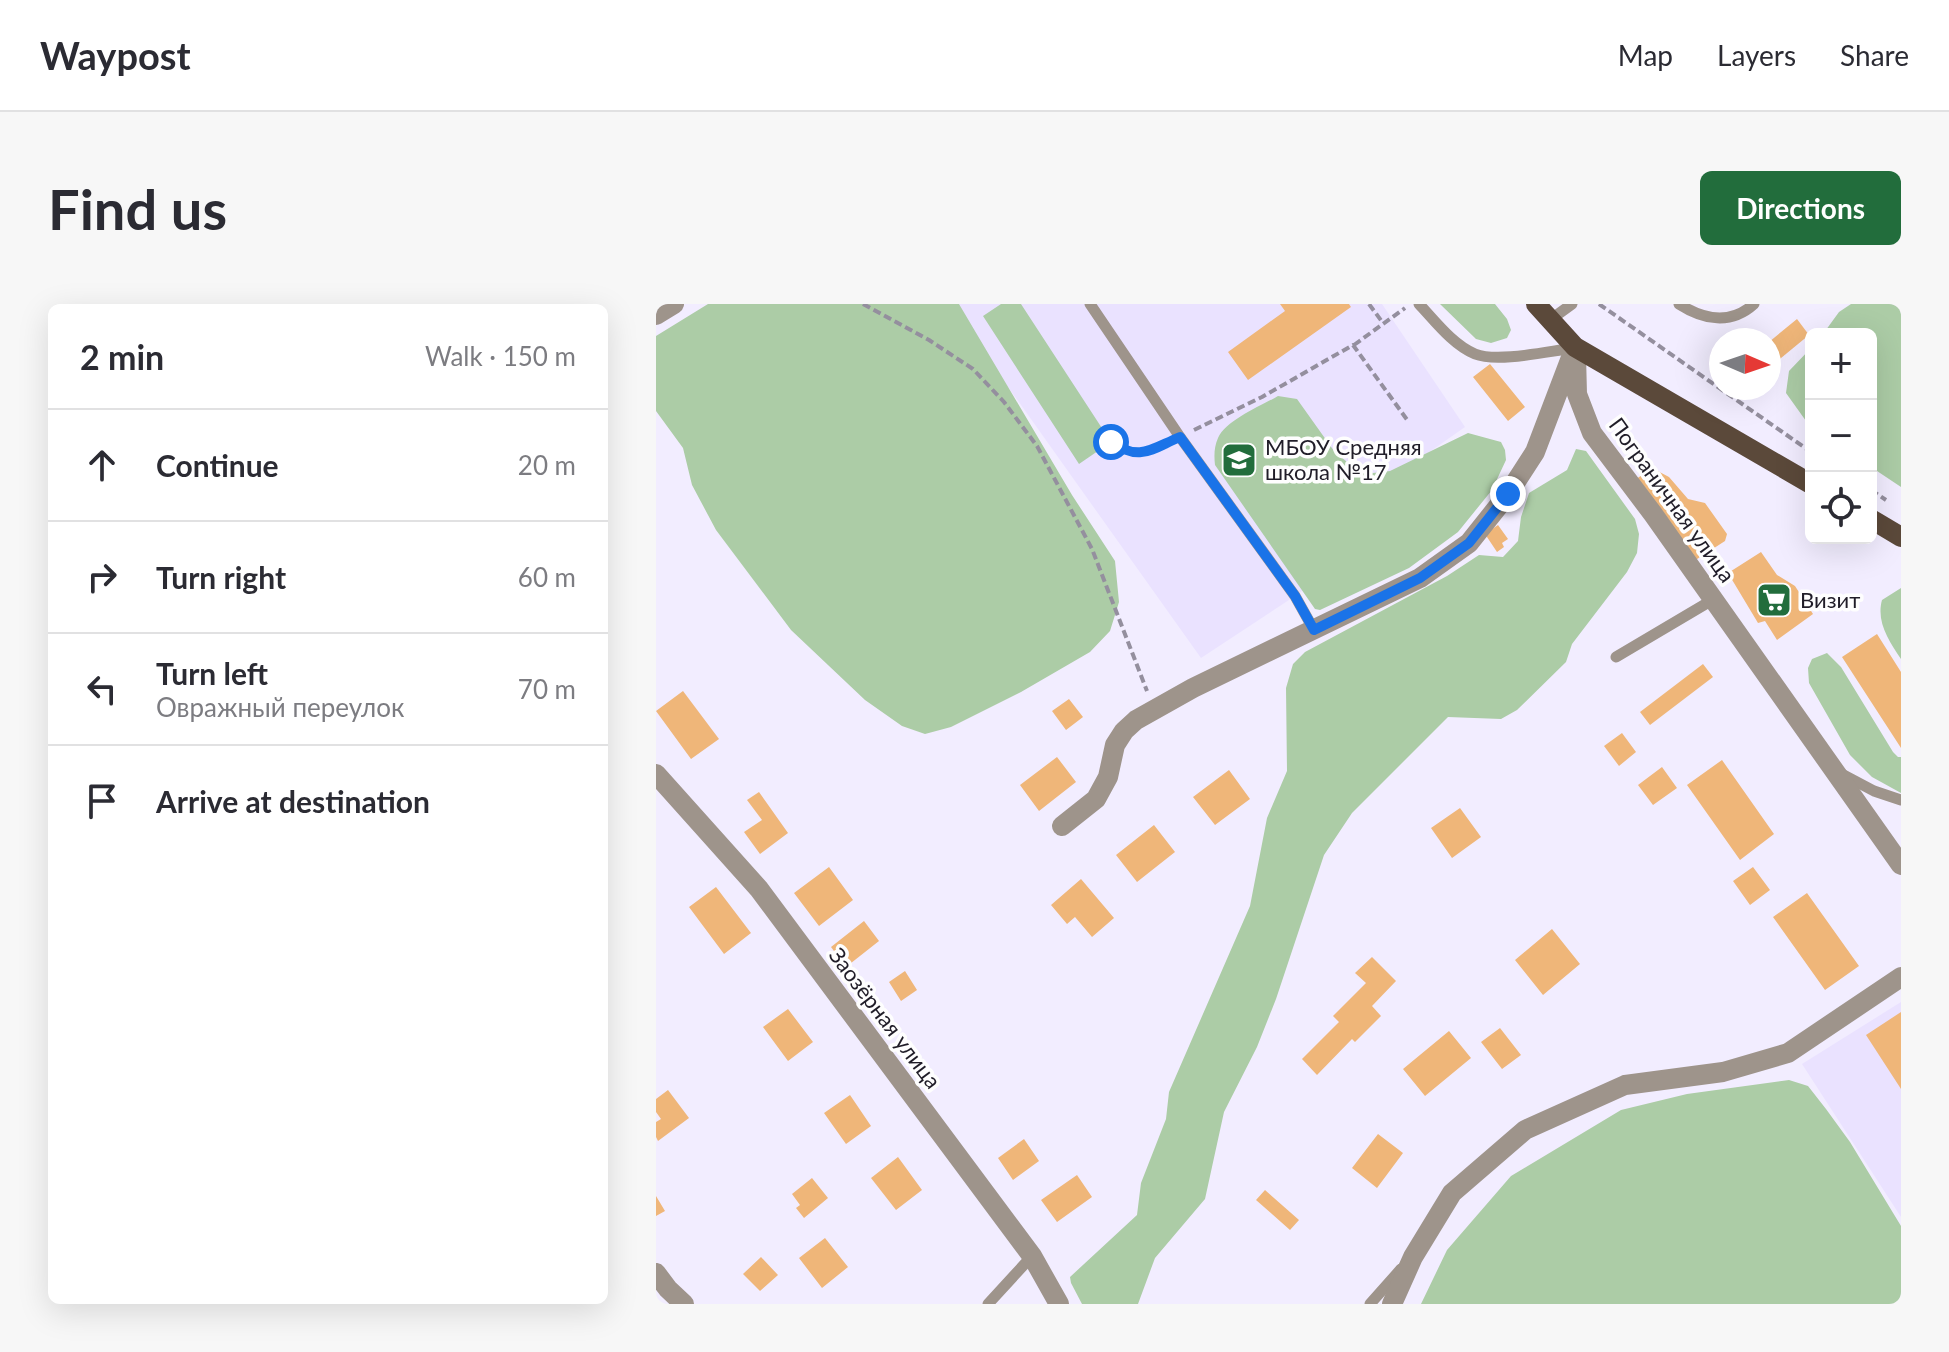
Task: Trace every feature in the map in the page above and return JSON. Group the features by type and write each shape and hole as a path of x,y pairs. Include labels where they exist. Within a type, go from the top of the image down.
{"main road":[{"path":"1536,304 1575,347 1805,481"},
{"path":"1877,523 1901,537"}],"street":[{"path":"656,315 674,304"},
{"path":"1062,826 1096,799 1108,777 1115,745 1136,720 1420,578 1469,543 1508,494 1535,452 1575,347"},
{"name":"Пограничная улица","path":"1575,347 1577,394 1592,433 1714,599 1901,865"},
{"name":"Заозёрная улица","path":"660,788 759,889 1032,1256 1059,1304"},
{"path":"1392,1304 1413,1257 1452,1193 1525,1130 1625,1085 1723,1072 1788,1053 1901,977"},
{"path":"656,1273 684,1304"}],"lane":[{"path":"1090,304 1180,437 1295,596 1314,630"},
{"path":"1419,304 1461,345 1491,359 1575,347"},
{"path":"1550,320 1572,304"},
{"path":"1679,304 1712,319 1730,319 1754,304"},
{"path":"1616,657 1714,599"},
{"path":"1832,769 1874,791 1901,800"},
{"path":"988,1304 1032,1256"},
{"path":"1370,1304 1413,1257"}],"path":[{"path":"863,304 929,340 973,369 1004,402 1037,446 1092,549 1154,709"},
{"path":"1369,304 1383,323"},
{"path":"1111,442 1125,452 1136,454 1180,437 1262,397 1353,345 1410,304"},
{"path":"1599,304 1805,448"},
{"path":"1353,345 1408,421"}],"shaded area":[{"name":"МБОУ Средняя школа №17","path":"949,304 1382,304 1465,427 1371,493 1358,551 1201,658"},
{"path":"1901,1002 1901,1217 1802,1064"}],"green space":[{"path":"708,304 959,304 1072,495 1115,561 1119,602 1110,631 1090,652 1021,692 951,727 925,734 902,726 865,700 791,630 716,530 692,485 683,448 656,411 656,336"},
{"path":"1001,304 1021,304 1111,442 1079,464 983,316"},
{"path":"1440,304 1495,304 1511,330 1507,338 1491,343 1476,339"},
{"path":"1851,304 1901,304 1901,487 1877,471 1877,328 1827,328 1839,312"},
{"path":"1805,354 1805,420 1786,393 1789,371"},
{"path":"1278,396 1297,399 1334,451 1353,467 1373,473 1390,471 1468,433 1501,442 1506,460 1492,490 1458,532 1409,568 1320,610 1315,609 1215,465 1216,445 1222,431 1236,419"},
{"path":"1576,449 1586,451 1635,519 1639,534 1637,553 1627,572 1572,644 1566,662 1517,710 1501,719 1448,717 1352,813 1324,855 1276,999 1257,1047 1224,1112 1205,1199 1155,1258 1138,1304 1082,1304 1070,1277 1137,1215 1141,1183 1166,1119 1169,1092 1250,906 1267,818 1287,771 1286,688 1293,664 1305,652 1447,576 1479,555 1503,557 1518,541 1521,517 1529,493 1567,470"},
{"path":"1901,588 1901,659 1885,631 1881,608 1882,600"},
{"path":"1827,653 1841,667 1893,752 1901,757 1901,793 1872,777 1850,755 1809,683 1808,668 1812,659"},
{"path":"1789,1080 1808,1086 1826,1109 1901,1226 1901,1304 1421,1304 1447,1250 1511,1176 1621,1110 1687,1094"}],"building":[{"path":"1280,304 1349,304 1351,307 1248,380 1228,352 1285,311"},
{"path":"1797,319 1805,330 1805,338 1781,358 1781,332"},
{"path":"1490,364 1525,407 1508,421 1473,377"},
{"path":"1652,468 1669,477 1688,499 1705,503 1727,534 1725,541 1694,561 1632,482"},
{"path":"1498,525 1508,539 1497,552 1485,534"},
{"name":"Визит","path":"1761,552 1777,575 1795,586 1813,614 1777,640 1765,621 1758,623 1728,573"},
{"path":"1877,634 1901,672 1901,748 1842,657"},
{"path":"1703,664 1713,677 1650,725 1640,712"},
{"path":"683,691 719,739 691,759 656,711"},
{"path":"1069,699 1083,717 1066,730 1052,711"},
{"path":"1622,733 1636,752 1619,766 1604,746"},
{"path":"1057,757 1076,782 1039,811 1020,785"},
{"path":"1722,760 1774,834 1740,860 1687,785"},
{"path":"1662,767 1677,788 1653,805 1638,785"},
{"path":"1229,770 1250,799 1215,825 1193,797"},
{"path":"759,792 788,833 760,854 744,832 762,820 747,800"},
{"path":"1460,808 1481,837 1452,858 1431,828"},
{"path":"1154,825 1175,852 1137,882 1116,855"},
{"path":"829,867 853,900 819,926 794,893"},
{"path":"1753,867 1770,890 1750,905 1733,881"},
{"path":"1081,879 1114,918 1092,937 1075,917 1067,924 1051,905"},
{"path":"716,887 751,933 724,954 689,907"},
{"path":"1807,893 1859,966 1825,990 1773,917"},
{"path":"864,921 879,941 846,967 831,947"},
{"path":"1552,929 1580,964 1543,995 1515,960"},
{"path":"1372,957 1396,981 1372,1006 1381,1016 1355,1042 1352,1039 1317,1075 1302,1059 1339,1022 1333,1016 1366,983 1355,973"},
{"path":"905,971 917,990 901,1001 889,982"},
{"path":"788,1009 813,1042 788,1061 763,1027"},
{"path":"1901,1012 1901,1089 1866,1035"},
{"path":"1500,1028 1521,1055 1502,1069 1481,1042"},
{"path":"1449,1031 1471,1058 1425,1096 1403,1069"},
{"path":"668,1090 689,1118 658,1141 656,1122 661,1119 656,1112 656,1099"},
{"path":"850,1095 871,1126 846,1144 824,1113"},
{"path":"1378,1134 1403,1153 1377,1188 1352,1168"},
{"path":"1024,1139 1039,1161 1013,1180 998,1158"},
{"path":"898,1157 922,1190 896,1210 871,1178"},
{"path":"1077,1175 1092,1197 1057,1222 1041,1200"},
{"path":"812,1178 828,1198 804,1218 796,1208 800,1205 792,1194"},
{"path":"1265,1190 1299,1220 1290,1230 1256,1200"},
{"path":"656,1196 665,1211 656,1216"},
{"path":"825,1238 848,1267 822,1288 799,1258"},
{"path":"761,1257 778,1275 760,1291 743,1274"}],"place":[{"name":"МБОУ Средняя школа №17","path":"1239,460"},
{"name":"Визит","path":"1774,600"}],"route":[{"path":"1111,442 1125,452 1136,454 1180,437 1295,596 1314,630 1420,578 1469,543 1508,494"}]}
